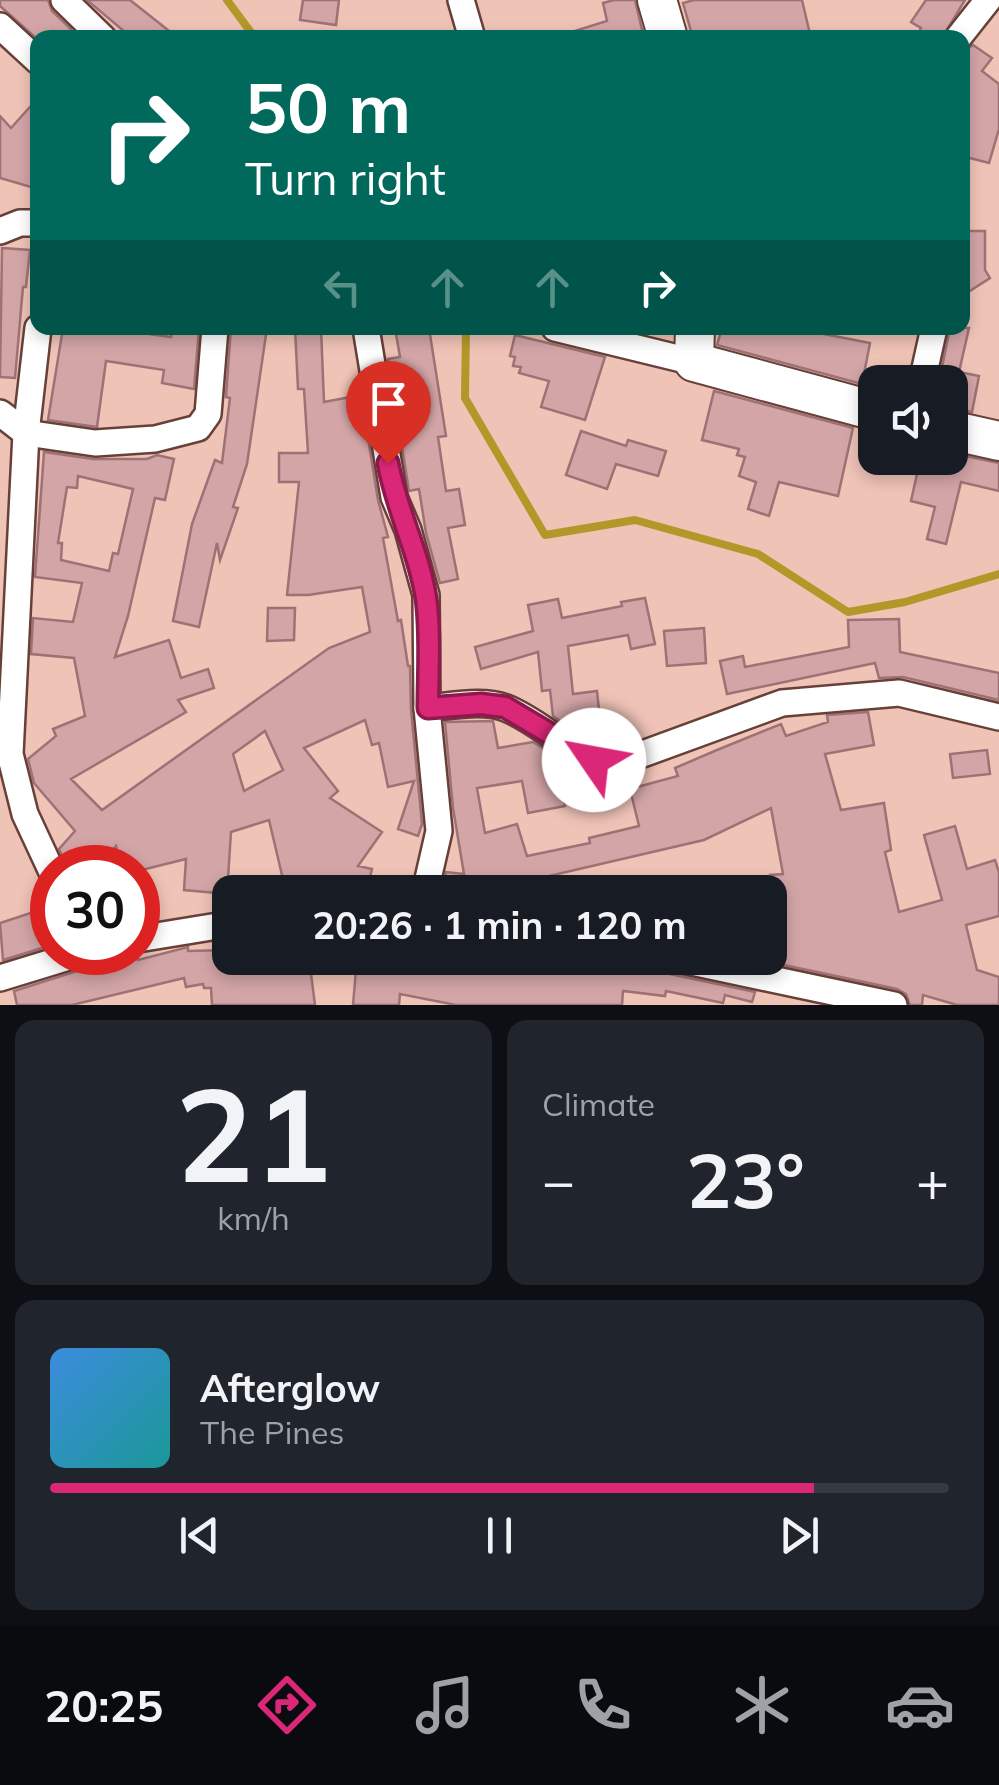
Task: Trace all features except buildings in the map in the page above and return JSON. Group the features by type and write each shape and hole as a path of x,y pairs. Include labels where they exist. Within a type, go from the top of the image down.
{"street":[{"path":"64,0 95,30"},
{"path":"461,0 470,30"},
{"path":"657,0 666,30"},
{"path":"964,30 988,0"},
{"path":"0,26 30,54"},
{"path":"37,335 26,433 5,745 25,814 39,845"},
{"path":"0,413 26,433 95,443 155,439 198,428 208,414 214,335"},
{"path":"367,335 394,497 408,530 426,595 428,708 439,831 429,875"},
{"path":"613,335 694,345 858,404"},
{"path":"926,365 932,335"},
{"path":"968,434 999,441"},
{"path":"428,708 481,704 505,707 594,760 618,763 782,704 900,693 999,717"},
{"path":"160,935 212,927"},
{"path":"0,978 30,969"},
{"path":"753,975 894,1005"}],"waterway":[{"path":"227,0 249,30"},
{"path":"466,335 465,398 545,535 635,520 758,554 848,612 905,602 999,574"}],"route":[{"path":"388,463 394,497 408,530 426,595 428,708 481,704 505,707 594,760"}]}
